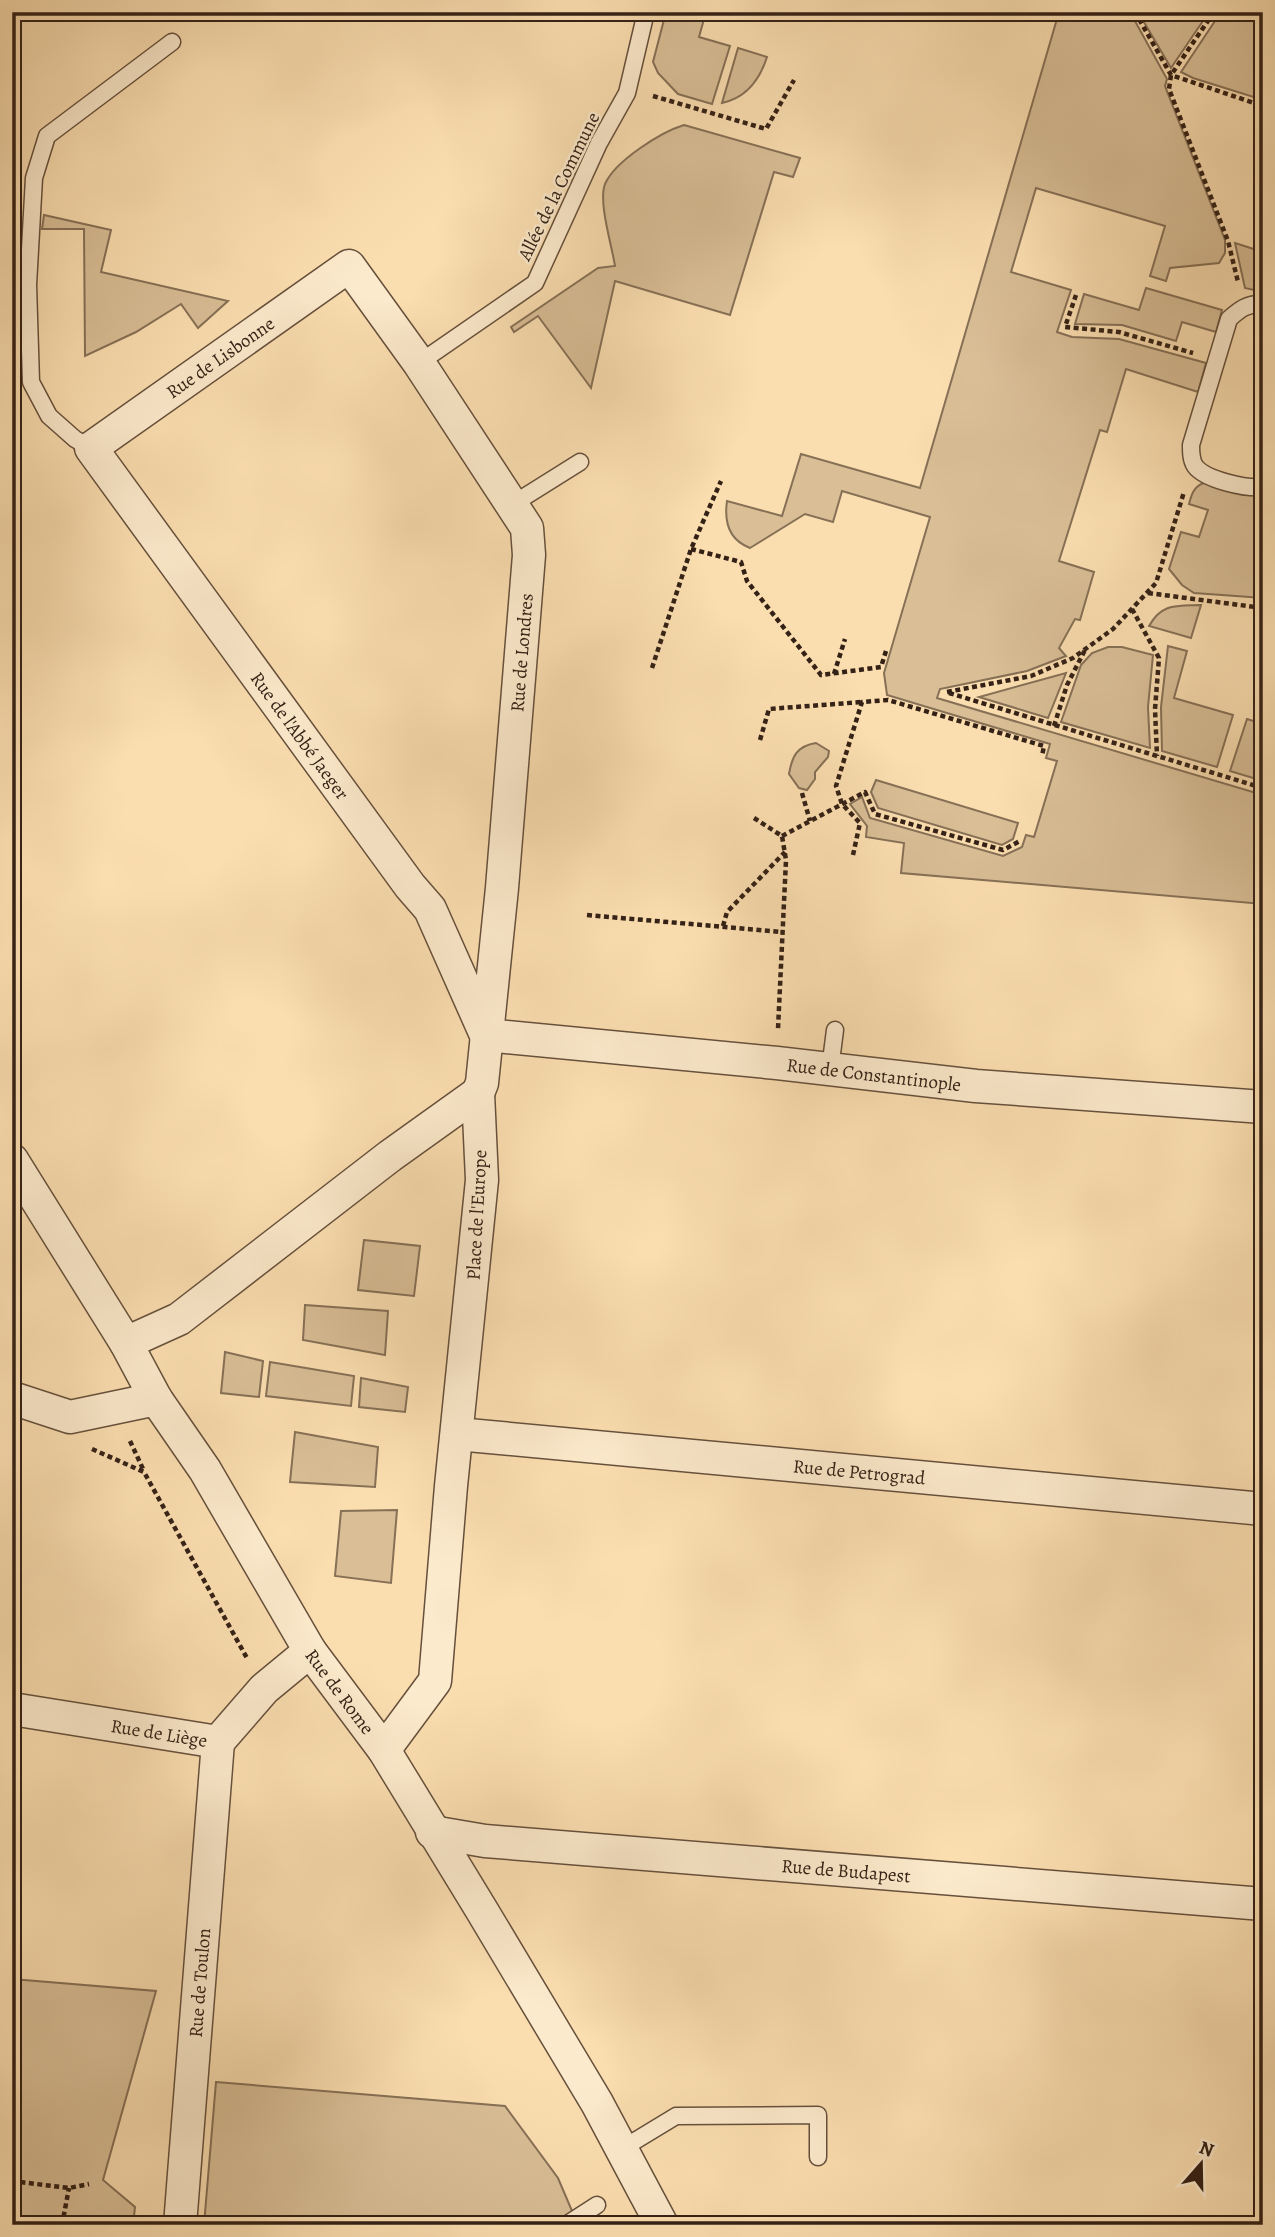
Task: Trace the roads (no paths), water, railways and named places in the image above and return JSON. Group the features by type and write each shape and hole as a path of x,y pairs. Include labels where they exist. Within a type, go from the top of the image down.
{"street":[{"name":"Rue de Londres","path":"349,266 419,363 527,528 529,555 502,888 482,1083 478,1093"},
{"name":"Rue de Lisbonne","path":"91,448 349,266"},
{"name":"Rue de l'Abbé Jaeger","path":"91,448 410,886 430,909 486,1035"},
{"name":"Rue de Constantinople","path":"486,1035 976,1086 1263,1107"},
{"path":"126,1343 179,1319 390,1156 478,1093"},
{"name":"Place de l'Europe","path":"384,1750 435,1681 482,1180 478,1093"},
{"name":"Rue de Rome","path":"12,1160 126,1343 156,1399 205,1470 310,1651 384,1750 591,2092 662,2225"},
{"path":"12,1398 70,1417 156,1399"},
{"name":"Rue de Petrograd","path":"457,1434 1263,1509"},
{"name":"Rue de Liège","path":"12,1709 218,1742 264,1689 310,1651"},
{"name":"Rue de Toulon","path":"180,2225 218,1742"},
{"name":"Rue de Budapest","path":"432,1832 499,1842 1263,1904"}],"lane":[{"name":"Allée de la Commune","path":"419,363 535,283 599,143 626,93 646,12"},
{"path":"91,448 75,439 49,416 31,382 27,285 34,178 47,136 172,42"},
{"path":"1263,304 1244,307 1229,319 1191,445 1193,464 1207,476 1245,487 1263,487"},
{"path":"513,504 580,462"},
{"path":"830,1069 835,1030"},
{"path":"620,2150 676,2116 818,2115 818,2157"},
{"path":"566,2225 597,2205"}]}
